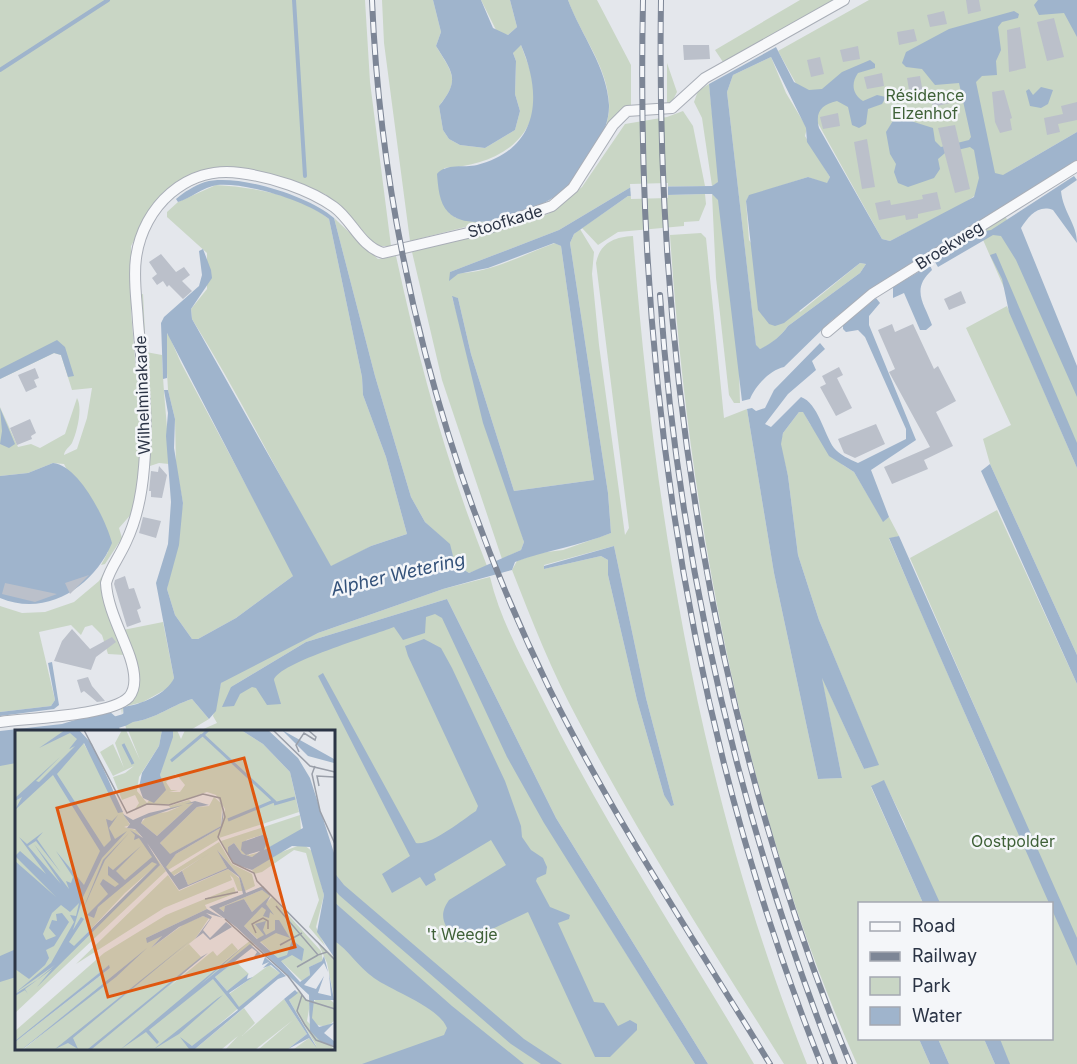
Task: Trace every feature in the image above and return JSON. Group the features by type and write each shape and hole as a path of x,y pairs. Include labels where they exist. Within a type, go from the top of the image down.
{"street":[{"name":"Stoofkade","path":"324,202 345,217 370,247 383,253 448,238 542,211 573,188 613,125 627,111 672,108 705,78 844,0"},
{"name":"Broekweg","path":"827,332 872,294 1077,166"},
{"name":"Wilhelminakade","path":"0,722 86,712 114,705 128,698 133,691 133,666 106,583 131,532 144,468 146,411 135,268 139,245 150,218 180,185 214,172 233,172 260,177 324,202"}],"green space":[{"path":"0,0 365,0 370,82 391,246 376,246 350,216 325,194 247,172 177,181 155,202 131,246 131,312 143,451 134,511 119,528 122,538 105,564 101,565 108,552 64,464 53,463 28,473 0,476 0,407 18,447 31,444 40,448 65,434 77,398 79,414 77,427 72,443 64,455 77,449 87,418 92,388 72,390 61,355 54,353 0,379"},
{"path":"382,0 433,0 441,32 436,46 452,76 450,89 439,106 443,130 449,139 460,145 485,148 515,130 520,111 515,94 516,61 513,53 515,48 521,45 531,72 535,92 532,116 525,130 516,142 490,158 476,163 444,168 449,213 456,218 485,222 410,241 384,43"},
{"path":"481,0 510,0 517,27 508,35 497,32"},
{"path":"568,0 597,0 631,65 631,111 604,135 609,111 607,89 598,63"},
{"path":"800,0 835,0 723,62 715,50"},
{"name":"Résidence Elzenhof","path":"869,0 1077,0 1077,132 1010,171 963,204 890,241 882,239 778,51"},
{"path":"771,57 786,93 807,128 805,136 830,177 827,184 808,177 749,196 746,201 749,240 800,312 860,263 866,264 860,273 788,326 772,343 760,349 756,346 727,92 733,75"},
{"path":"667,63 677,92 672,102 667,105"},
{"path":"709,84 719,182 712,186 702,118 694,102 698,91"},
{"path":"683,111 693,126 705,186 631,187 559,230 450,272 474,272 488,269 555,243 561,246 594,480 514,491 471,354 458,298 452,297 524,542 521,550 502,559 442,380 412,252 548,214 582,187 625,124 667,117"},
{"path":"216,185 260,190 290,198 329,219 362,377 363,395 386,457 407,534 371,546 336,566 331,567 192,319 191,309 207,289 207,253 167,217 167,212 178,202"},
{"path":"705,194 706,204 699,221 684,222 684,226 618,232 598,245 582,228 628,196"},
{"path":"712,194 719,200 739,369 740,403 734,403 729,395 716,278"},
{"path":"999,201 1077,386 1077,454 973,217"},
{"path":"334,218 378,259 396,256 435,413 459,490 487,566 469,573 455,564 449,544 425,522 411,497 375,376"},
{"path":"580,229 594,252 592,274 599,345 625,535 629,528 596,263 601,250 609,242 633,236 654,446 688,657 711,761 738,864 770,965 807,1064 784,1064 652,851 569,702 512,570 517,561 539,553 563,550 611,533 608,493 570,243 574,234","holes":["614,546 646,698 674,805 664,795 637,700 608,575 608,560 601,556 544,569 544,565"]},
{"name":"Oostpolder","path":"701,233 706,238 724,418 747,409 774,573 818,779 842,778 821,675 864,769 878,764 819,620 798,555 788,476 780,444 783,433 799,412 803,411 810,424 843,465 854,472 883,521 889,517 899,536 889,539 994,780 1004,774 910,558 997,510 1077,684 1077,1064 1006,1064 995,1040 1053,1040 1053,902 935,902 904,822 884,781 871,787 923,902 858,902 858,1040 919,1040 930,1064 857,1064 817,967 783,867 753,763 728,658 707,552 691,445 670,235"},
{"path":"143,294 146,352 162,355 169,464 159,463 147,467 139,295"},
{"path":"1007,306 1077,468 1077,655 990,464 983,439 1011,425 966,328"},
{"path":"168,333 181,363 293,573 293,576 236,618 198,639 192,639 175,615 167,589 183,503 176,466 175,419 168,390 165,339"},
{"path":"123,540 105,576 125,655 108,654 102,635 92,625 85,627 81,635 71,625 39,632 55,700 51,706 0,712 0,606 22,613 45,612 74,602 99,581"},
{"name":"'t Weegje","path":"490,577 513,641 568,749 619,840 754,1064 708,1064 556,818 447,599 306,642 231,687 305,648 438,603 581,881 695,1064 0,1064 0,761 15,758 15,1049 334,1049 334,730 201,730 217,723 213,716 221,683 230,676 318,633 443,589"},
{"path":"163,622 174,678 170,687 143,702 123,707 122,715 121,706 133,699 123,630"},
{"path":"192,699 209,719 191,730 127,730 124,722 142,720"},
{"path":"938,1040 984,1040 995,1064 949,1064"}],"water":[{"path":"433,0 481,0 493,28 508,35 517,27 510,0 568,0 599,64 609,105 605,128 594,152 570,184 552,198 523,212 489,221 473,222 459,219 445,208 437,174 445,168 477,165 498,157 513,147 524,133 530,118 533,101 532,83 521,45 513,53 516,61 515,94 520,111 515,130 485,148 460,145 449,139 443,130 439,106 450,89 452,76 436,46 441,32"},
{"path":"1038,0 1077,0 1077,37 1064,13 1039,15 1034,5"},
{"path":"1014,11 1019,14 1018,18 1002,22 998,27 1001,50 996,61 997,75 982,76 976,82 995,173 1003,175 1077,132 1077,160 858,300 831,321 784,367 773,371 764,379 750,399 742,401 718,200 712,194 628,196 574,234 570,243 608,493 611,533 515,562 512,570 443,589 318,633 221,683 216,711 209,719 192,699 142,720 124,722 123,707 152,698 165,689 174,678 156,583 168,544 171,502 166,436 168,413 164,390 168,390 175,419 174,448 183,503 179,545 167,589 175,615 192,639 198,639 236,618 293,576 167,333 167,378 163,379 161,323 164,317 199,286 202,275 199,251 203,249 212,278 191,309 192,319 331,566 371,546 407,534 386,457 363,395 362,377 329,219 319,212 276,194 229,185 207,188 178,202 176,199 189,189 205,182 235,181 272,188 291,195 323,210 334,218 375,376 411,497 425,522 450,544 455,564 469,573 521,550 524,542 483,423 452,296 458,298 471,354 514,491 594,480 561,246 554,243 488,268 458,274 449,281 450,272 559,230 631,187 712,186 718,182 709,84 776,47 794,82 809,90 822,89 842,72 870,60 875,64 875,68 858,73 854,81 855,92 863,101 877,95 886,97 882,104 868,109 866,124 859,128 852,125 848,107 837,101 820,110 818,122 819,128 882,239 890,241 974,197 979,178 974,150 970,147 945,153 938,159 940,169 934,178 908,187 898,183 894,172 896,164 890,154 886,132 896,116 903,115 914,122 933,128 935,141 941,147 969,140 971,137 959,83 935,85 922,69 906,67 902,63 906,52 949,29","holes":["771,57 806,128 807,142 830,177 827,183 808,177 749,195 746,201 758,310 769,324 775,326 784,323 860,263 866,264 860,273 760,349 756,345 727,92 733,75"]},
{"path":"1041,87 1053,90 1048,104 1041,108 1030,106 1026,91 1029,89 1033,95"},
{"path":"1074,176 1077,180 1061,191 1064,205 1075,230 1077,243 1053,210 1038,210 1021,228 1077,366 1077,397 1016,260 1001,236 993,235 938,267 935,262 980,232 991,230"},
{"path":"996,253 1077,443 1077,468 1009,312 1002,279 990,255"},
{"path":"930,265 932,270 925,277 920,291 932,325 926,330 920,330 904,293 893,298 893,287"},
{"path":"876,298 880,303 869,316 869,325 916,440 871,470 889,517 883,522 854,472 829,456 803,412 799,412 783,433 781,444 788,476 798,555 819,620 879,765 864,769 822,678 842,778 818,779 774,573 747,409 752,408 756,411 765,408 774,390 820,343 825,349 812,361 816,370 788,394 765,424 771,427 801,397 807,400 816,412 834,448 858,463 906,439 906,429 865,337 858,330 846,332 843,329 843,325"},
{"path":"57,340 65,347 74,376 68,377 61,355 54,353 0,379 0,369"},
{"path":"0,408 15,444 9,448 0,444 2,431"},
{"path":"53,463 63,466 82,483 98,508 112,543 94,573 67,594 51,601 35,604 18,603 0,598 0,476 28,473"},
{"path":"990,464 1077,655 1077,684 981,471"},
{"path":"899,536 1077,938 1077,966 1053,912 1053,902 1049,902 889,538"},
{"path":"614,546 646,698 674,805 671,806 664,795 637,700 608,575 608,560 601,556 544,569 544,566"},
{"path":"447,599 556,818 708,1064 695,1064 544,823 507,757 442,618 435,614 426,617 425,633 403,640 394,627 328,650 292,666 279,673 274,680 281,704 267,705 256,688 252,687 240,694 234,706 222,707 231,687 306,642"},
{"path":"424,639 441,648 452,668 505,781 521,826 522,837 531,850 543,858 547,867 546,874 537,878 536,881 550,907 570,915 569,919 558,923 594,1002 604,1003 618,1026 630,1020 637,1024 637,1030 610,1057 595,1057 528,912 465,942 454,939 447,929 443,915 449,900 506,865 491,840 434,874 436,880 426,886 420,877 392,893 382,874 410,856 318,676 323,673 416,843 430,841 476,811 478,806 408,656 405,646"},
{"path":"52,662 59,705 54,709 0,716 0,712 51,706 55,700 48,663"},
{"path":"108,710 117,718 120,730 15,730 15,763 0,766 0,731 62,724"},
{"path":"884,780 940,902 923,902 871,786"},
{"path":"334,872 344,885 524,1039 562,1064 541,1064 511,1044 334,889"},
{"path":"334,902 452,1006 524,1064 362,1064 444,1035 447,1028 435,1013 425,1006 368,974 334,941"},
{"path":"15,949 15,977 0,982 0,956"},
{"path":"919,1040 938,1040 949,1064 930,1064"},
{"path":"984,1040 1000,1040 1010,1064 995,1064"}],"pier":[{"path":"668,183 668,198 631,199 630,184"}],"building":[{"path":"966,0 979,0 981,11 968,14"},
{"path":"944,11 947,24 930,27 927,15"},
{"path":"1054,18 1064,57 1047,61 1037,22"},
{"path":"1020,27 1026,68 1009,72 1007,30"},
{"path":"914,29 917,41 899,45 897,32"},
{"path":"683,45 709,45 710,59 684,60"},
{"path":"858,46 860,59 843,62 840,50"},
{"path":"820,57 824,74 811,77 807,60"},
{"path":"882,73 884,86 867,89 864,77"},
{"path":"920,76 923,93 910,96 907,78"},
{"path":"1004,90 1012,118 1010,119 1012,130 1000,133 995,122 992,92"},
{"path":"947,91 950,103 933,107 930,94"},
{"path":"1077,102 1077,120 1058,124 1060,132 1047,135 1044,118 1063,114 1061,106"},
{"path":"838,113 840,126 823,129 820,117"},
{"path":"955,125 970,189 955,193 938,128"},
{"path":"867,139 875,187 862,189 854,142"},
{"path":"937,192 941,209 918,214 918,218 906,220 905,215 879,220 875,203 890,200 891,205 923,199 922,195"},
{"path":"161,254 176,272 184,267 190,275 182,281 192,291 183,299 169,285 167,287 163,281 157,285 152,278 157,274 149,262"},
{"path":"961,291 966,303 949,310 944,299"},
{"path":"892,324 895,332 913,324 934,369 938,366 956,401 936,412 953,446 924,460 928,469 892,484 884,467 930,447 889,372 895,369 878,330"},
{"path":"839,367 843,375 837,378 852,408 836,416 820,387 826,384 822,376"},
{"path":"35,368 39,378 34,380 37,387 26,392 18,375"},
{"path":"30,419 36,433 31,436 32,439 17,445 10,428"},
{"path":"876,424 885,444 855,458 844,453 838,439"},
{"path":"159,466 167,475 162,498 151,497 151,491 149,491 151,471 158,472"},
{"path":"143,517 161,521 156,538 139,533"},
{"path":"89,575 70,594 65,583"},
{"path":"125,576 129,589 134,588 141,608 137,610 141,622 127,627 114,584 115,580"},
{"path":"5,583 57,594 35,602 2,594"},
{"path":"72,629 90,649 112,637 116,642 96,657 91,670 54,661 62,641"},
{"path":"88,677 92,686 105,701 97,702 84,691 81,693 77,680"}],"waterway":[{"path":"0,70 108,0"},
{"path":"294,0 305,176"},
{"name":"Alpher Wetering","path":"90,730 124,720 137,713"}],"railway":[{"path":"372,0 378,89 389,178 405,267 425,354 450,440 479,525 513,608 550,690 575,738 656,879 770,1064"},
{"path":"643,0 643,136 648,272 660,407 678,541 703,674 735,806 774,936 821,1064"},
{"path":"661,0 662,136 669,272 682,407 702,542 728,675 761,806 802,936 850,1064"},
{"path":"660,295 681,492 718,686 742,782 770,877 835,1064"}]}
